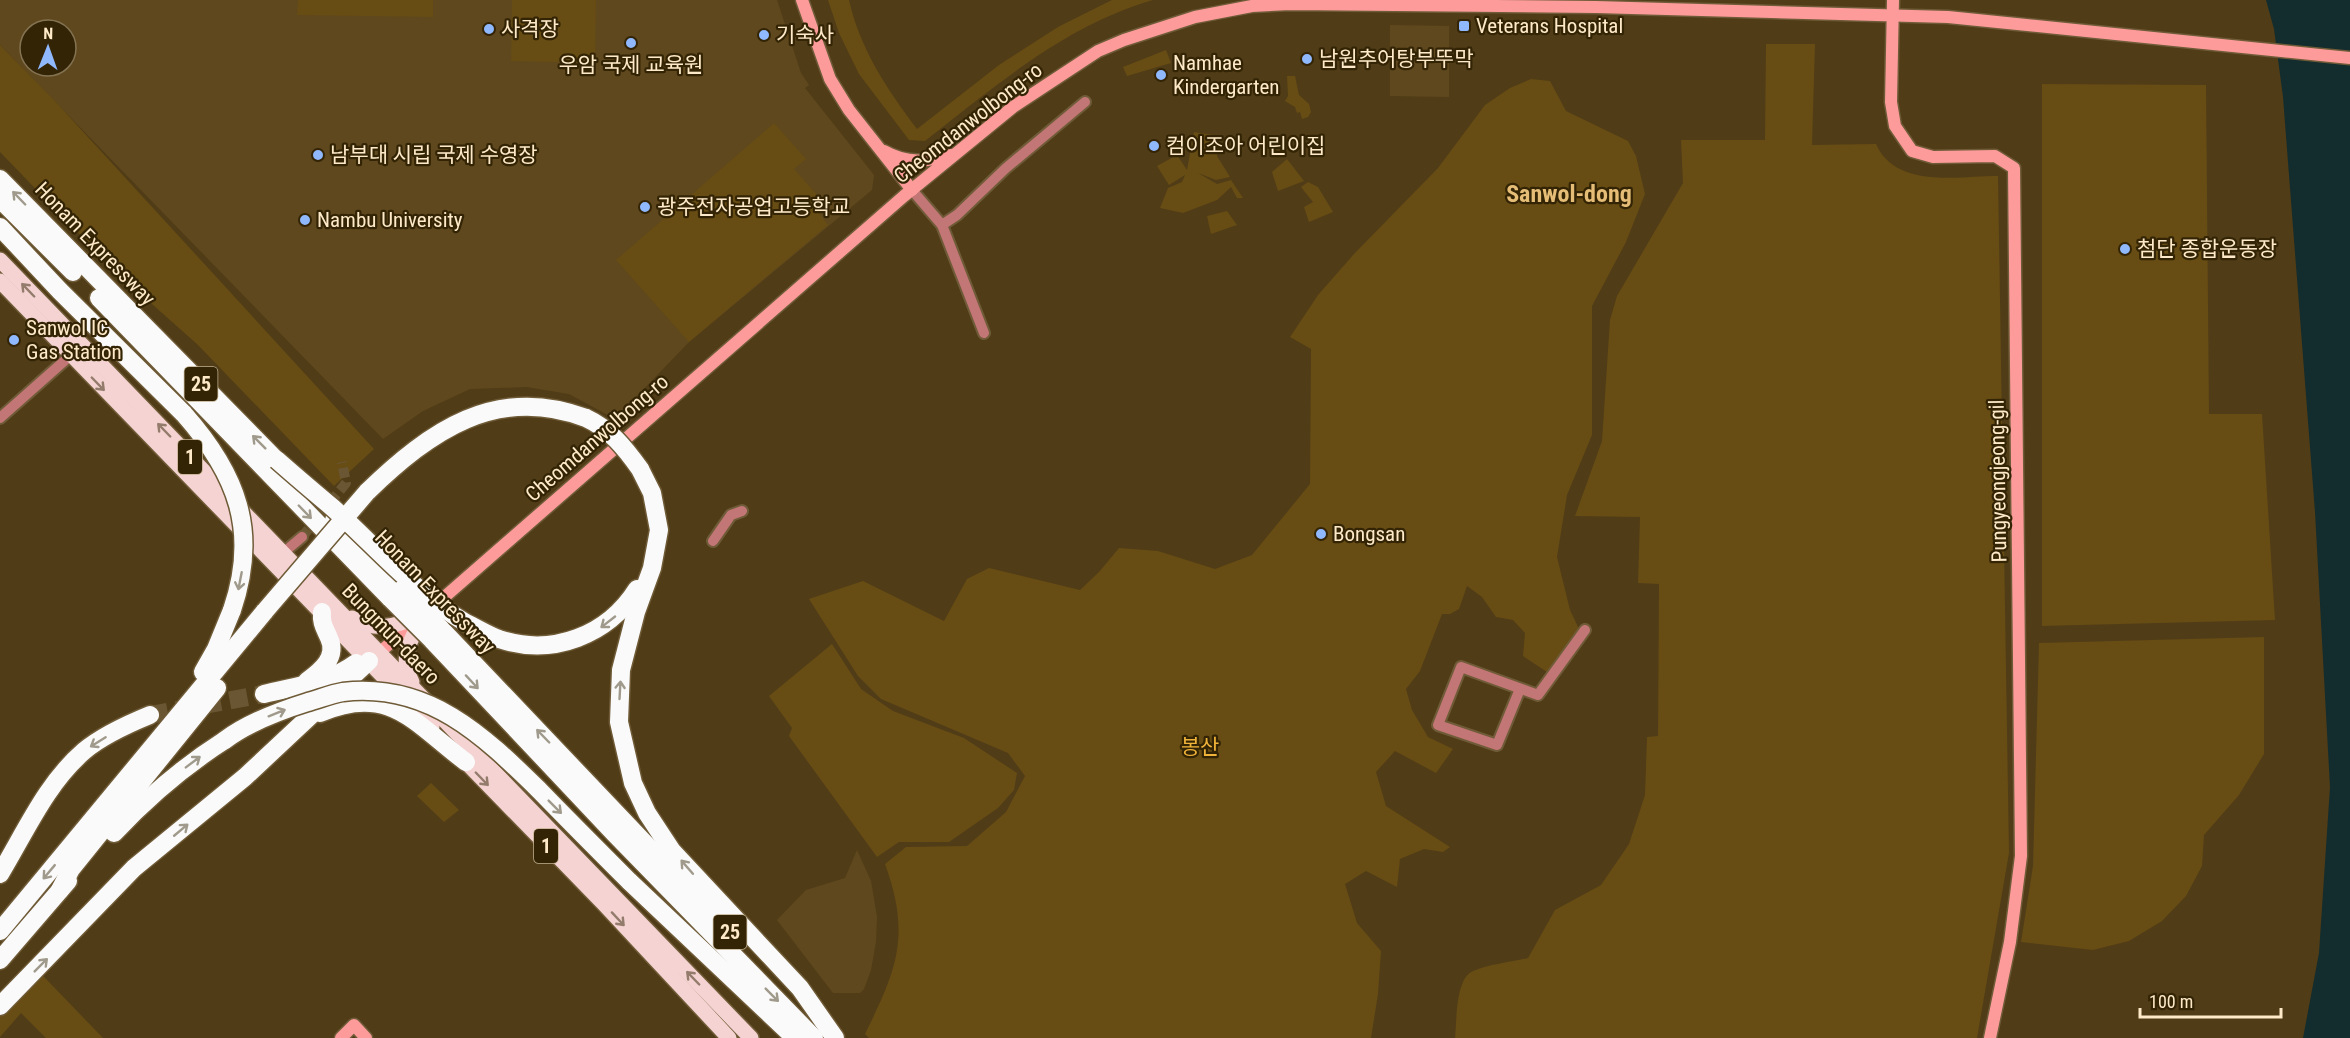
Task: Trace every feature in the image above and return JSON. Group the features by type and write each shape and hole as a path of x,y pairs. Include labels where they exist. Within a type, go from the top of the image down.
{"highway":[{"name":"Honam Expressway","path":"0,179 277,460 396,594"},
{"name":"Honam Expressway","path":"0,199 396,594 835,1038"},
{"path":"0,227 60,291 184,414 215,451 227,472 241,516 242,574 232,610 206,669 87,827"},
{"path":"0,931 269,614 403,473 432,451 476,427 518,418 546,418 569,423 588,431 608,445 636,472 652,493 659,530 652,568 633,623 621,670 620,722 633,783 647,813 672,850 707,891 800,987 835,1038"},
{"path":"277,460 333,508 409,582 439,606 466,623 500,639 541,646 580,638 599,629 615,617 638,588 645,573 650,545 649,527 636,472"},
{"path":"302,685 319,673 326,665 332,651 330,640 321,624 329,610"},
{"path":"60,890 71,869 269,614"},
{"name":"Honam Expressway","path":"436,635 639,859 814,1038"},
{"path":"264,694 342,673 357,662 374,657"},
{"path":"0,1006 134,868 245,777 374,657"},
{"path":"0,960 60,890 141,805 188,766 238,731 275,713 342,692 380,692 443,710 474,729 503,754 628,881 795,1038"},
{"path":"298,728 319,713 332,708 360,701 375,702 405,714 466,762"},
{"path":"0,874 42,800 70,765 99,741 150,715"}],"main road":[{"name":"Bungmun-daero","path":"0,260 283,553 329,610"},
{"name":"Bungmun-daero","path":"0,281 70,356 329,610 374,657 466,762 725,1032 751,1038"},
{"path":"329,610 364,625 381,627 400,624 430,609"},
{"path":"423,697 410,677 406,656 417,628 430,609"},
{"name":"Bungmun-daero","path":"374,657 423,697 725,1032"}],"street":[{"path":"802,0 830,79 849,110 942,225 984,333"},
{"path":"1892,14 1893,0"},
{"name":"Cheomdanwolbong-ro","path":"374,657 912,190 1013,107 1098,51 1140,34 1186,20 1252,6 1290,4 1596,7 1892,14 1948,17 2350,58"},
{"name":"Pungyeongjeong-gil","path":"1892,14 1891,102 1895,126 1912,151 1933,157 1995,156 2014,168 2022,856 2010,942 1990,1038"},
{"path":"942,225 957,215 1006,168 1085,102"},
{"path":"880,149 894,157 913,161 940,159 955,154"},
{"path":"0,418 70,356"},
{"path":"713,541 731,515 742,511"},
{"path":"283,553 302,537"},
{"path":"1520,689 1497,746 1438,725 1461,667 1538,695 1585,630"},
{"path":"341,1038 354,1025 366,1038"}],"shaded area":[{"path":"0,0 777,0 801,73 809,85 805,88 874,175 872,190 689,342 615,419 569,394 527,387 470,389 423,411 383,439 32,78 78,78 78,18 18,18 18,64 0,45"},
{"path":"1390,25 1449,26 1449,97 1390,96"},
{"path":"857,850 871,881 877,917 876,942 871,970 864,989 860,993 833,993 777,920 806,890 845,878"}],"green space":[{"path":"298,0 433,0 433,17 297,15"},
{"path":"512,0 596,0 595,63 511,61"},
{"path":"828,0 849,0 867,52 895,99 917,129 999,65 1058,27 1112,0 1153,0 1121,11 1061,41 1005,79 925,141 909,140 859,74 839,33"},
{"path":"1766,44 1815,44 1812,145 1876,144 1885,158 1898,168 1930,177 1998,176 2009,853 1977,1038 1455,1038 1458,1001 1467,975 1486,967 1528,958 1555,910 1601,885 1629,844 1645,795 1647,737 1658,736 1659,584 1638,583 1640,517 1575,516 1602,441 1610,320 1617,296 1683,183 1681,140 1765,140"},
{"path":"0,45 18,63 18,78 32,78 54,100 374,449 334,486 198,345 116,272 0,152"},
{"path":"1166,50 1171,63 1127,76 1123,67"},
{"path":"1287,76 1295,76 1299,95 1309,104 1311,112 1308,117 1302,119 1300,112 1297,113 1295,107 1285,101 1288,96"},
{"name":"봉산","path":"1531,79 1550,81 1566,111 1628,141 1636,156 1645,194 1626,242 1592,306 1592,435 1567,495 1557,557 1570,610 1580,631 1547,672 1523,656 1525,633 1513,620 1496,617 1482,597 1467,586 1459,609 1450,614 1442,614 1420,671 1406,689 1412,710 1428,737 1453,749 1436,773 1395,751 1376,772 1386,806 1450,847 1443,852 1424,849 1400,859 1397,887 1366,871 1345,884 1357,923 1381,951 1378,994 1371,1038 869,1038 865,1034 892,971 899,932 893,889 885,864 906,847 967,846 1006,812 1025,776 1008,753 881,699 858,676 809,599 863,581 944,621 967,579 989,568 1080,590 1119,548 1158,551 1215,569 1252,555 1310,484 1311,349 1290,337 1318,295 1354,254 1438,168 1485,105 1510,88"},
{"name":"첨단 종합운동장","path":"2042,84 2206,85 2209,414 2262,414 2275,620 2042,626"},
{"path":"774,123 806,159 794,169 819,197 815,208 828,225 689,342 616,260"},
{"path":"1194,132 1219,136 1217,156 1230,177 1216,180 1198,173 1217,184 1231,180 1243,198 1237,198 1231,187 1217,200 1183,213 1160,208 1168,188 1182,182 1185,175 1169,185 1157,166 1177,155 1187,170"},
{"path":"1287,159 1304,181 1278,191 1272,172"},
{"path":"1308,182 1318,187 1333,212 1309,222 1304,207 1313,202 1301,187"},
{"path":"1227,211 1237,225 1211,234 1207,216"},
{"path":"2264,637 2264,754 2239,795 2204,835 2202,866 2186,896 2162,921 2129,941 2093,950 2021,942 2033,866 2039,643"},
{"path":"832,644 861,689 893,711 964,738 1017,773 1014,790 998,808 949,842 899,842 877,857 789,736 792,728 769,696"},
{"path":"431,783 459,810 444,822 417,796"},
{"path":"40,973 103,1038 46,1038 21,1013 0,1037 0,1015"}],"water":[{"path":"2266,0 2350,0 2350,1038 2303,1038 2319,953 2330,787 2315,512 2283,97 2274,29"}],"tunnel":[{"path":"302,537 346,483 342,462"},
{"path":"150,715 264,694"}],"place":[{"name":"Veterans Hospital","path":"1464,26"},
{"name":"사격장","path":"489,29"},
{"name":"기숙사","path":"764,35"},
{"name":"우암 국제 교육원","path":"631,43"},
{"name":"남원추어탕부뚜막","path":"1307,59"},
{"name":"Namhae Kindergarten","path":"1161,75"},
{"name":"컴이조아 어린이집","path":"1154,146"},
{"name":"남부대 시립 국제 수영장","path":"318,155"},
{"name":"광주전자공업고등학교","path":"645,207"},
{"name":"Nambu University","path":"305,220"},
{"name":"첨단 종합운동장","path":"2125,249"},
{"name":"Sanwol IC Gas Station","path":"14,340"},
{"name":"Bongsan","path":"1321,534"}],"district":[{"name":"Sanwol-dong","path":"1569,194"}]}
